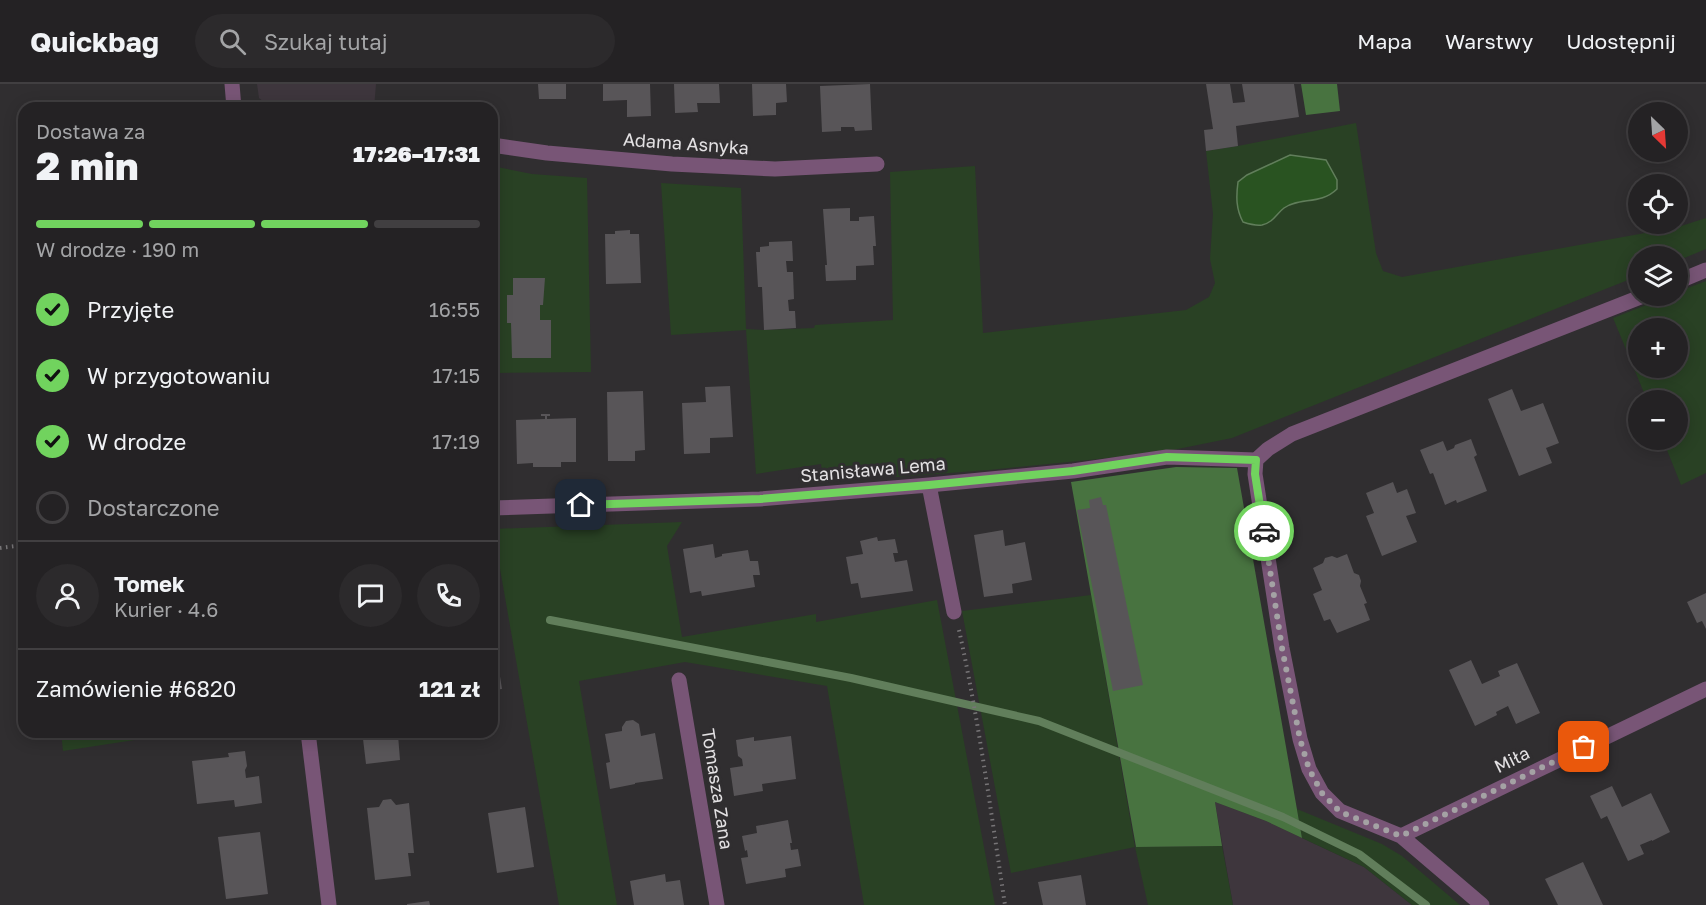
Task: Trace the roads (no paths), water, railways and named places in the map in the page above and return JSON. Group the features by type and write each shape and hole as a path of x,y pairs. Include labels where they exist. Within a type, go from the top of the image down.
{"street":[{"path":"232,84 234,102"},
{"name":"Adama Asnyka","path":"498,146 547,153 672,164 775,169 877,164"},
{"path":"1688,277 1706,270"},
{"path":"1482,905 1401,836 1340,812 1322,793 1309,769 1300,739 1282,648 1255,474 1256,460 1268,449 1292,434 1628,302"},
{"name":"Stanisława Lema","path":"498,507 760,499 1073,471 1167,457 1256,460"},
{"path":"929,485 954,612"},
{"name":"Tomasza Zana","path":"679,680 717,905"},
{"name":"Miła","path":"1401,836 1706,689"},
{"path":"309,738 329,905"}],"waterway":[{"path":"550,620 851,678 1039,721 1283,817 1359,854 1426,905"}]}
